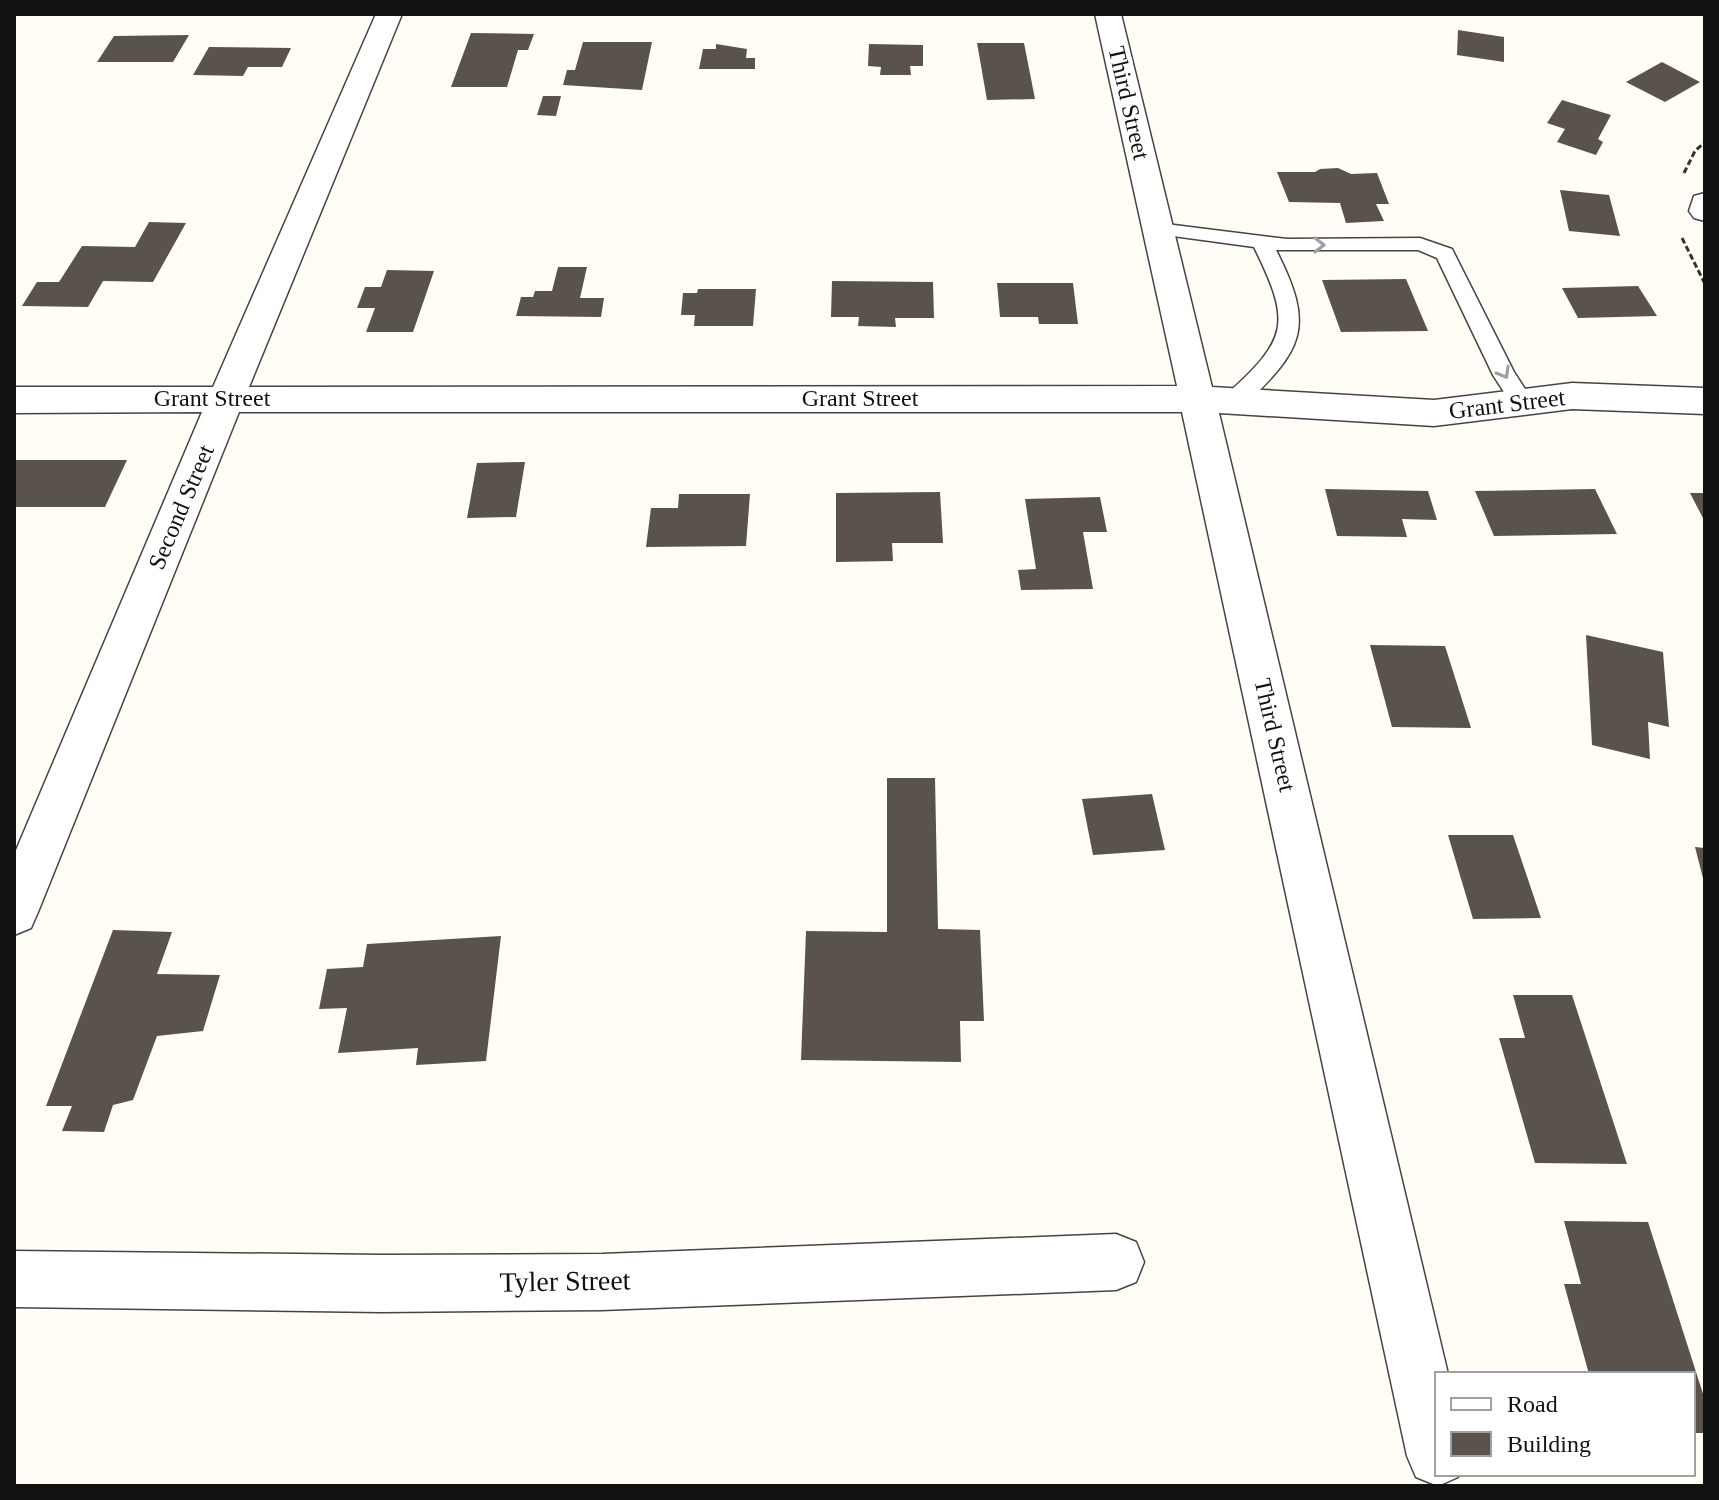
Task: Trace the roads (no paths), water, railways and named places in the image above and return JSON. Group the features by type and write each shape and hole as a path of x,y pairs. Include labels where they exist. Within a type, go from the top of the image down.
{"street":[{"name":"Second Street","path":"14,912 144,593 389,14"},
{"name":"Third Street","path":"1108,14 1158,229 1216,400 1435,1446"},
{"path":"1705,203 1705,211"},
{"name":"Grant Street","path":"14,400 1216,400 1434,413 1572,396 1705,401"},
{"name":"Tyler Street","path":"14,1279 430,1284 604,1282 961,1265 1116,1262"}],"lane":[{"path":"1158,229 1262,243 1420,244 1445,254 1504,375 1523,403"},
{"path":"1216,400 1282,350 1289,323 1286,297 1262,243"}]}
